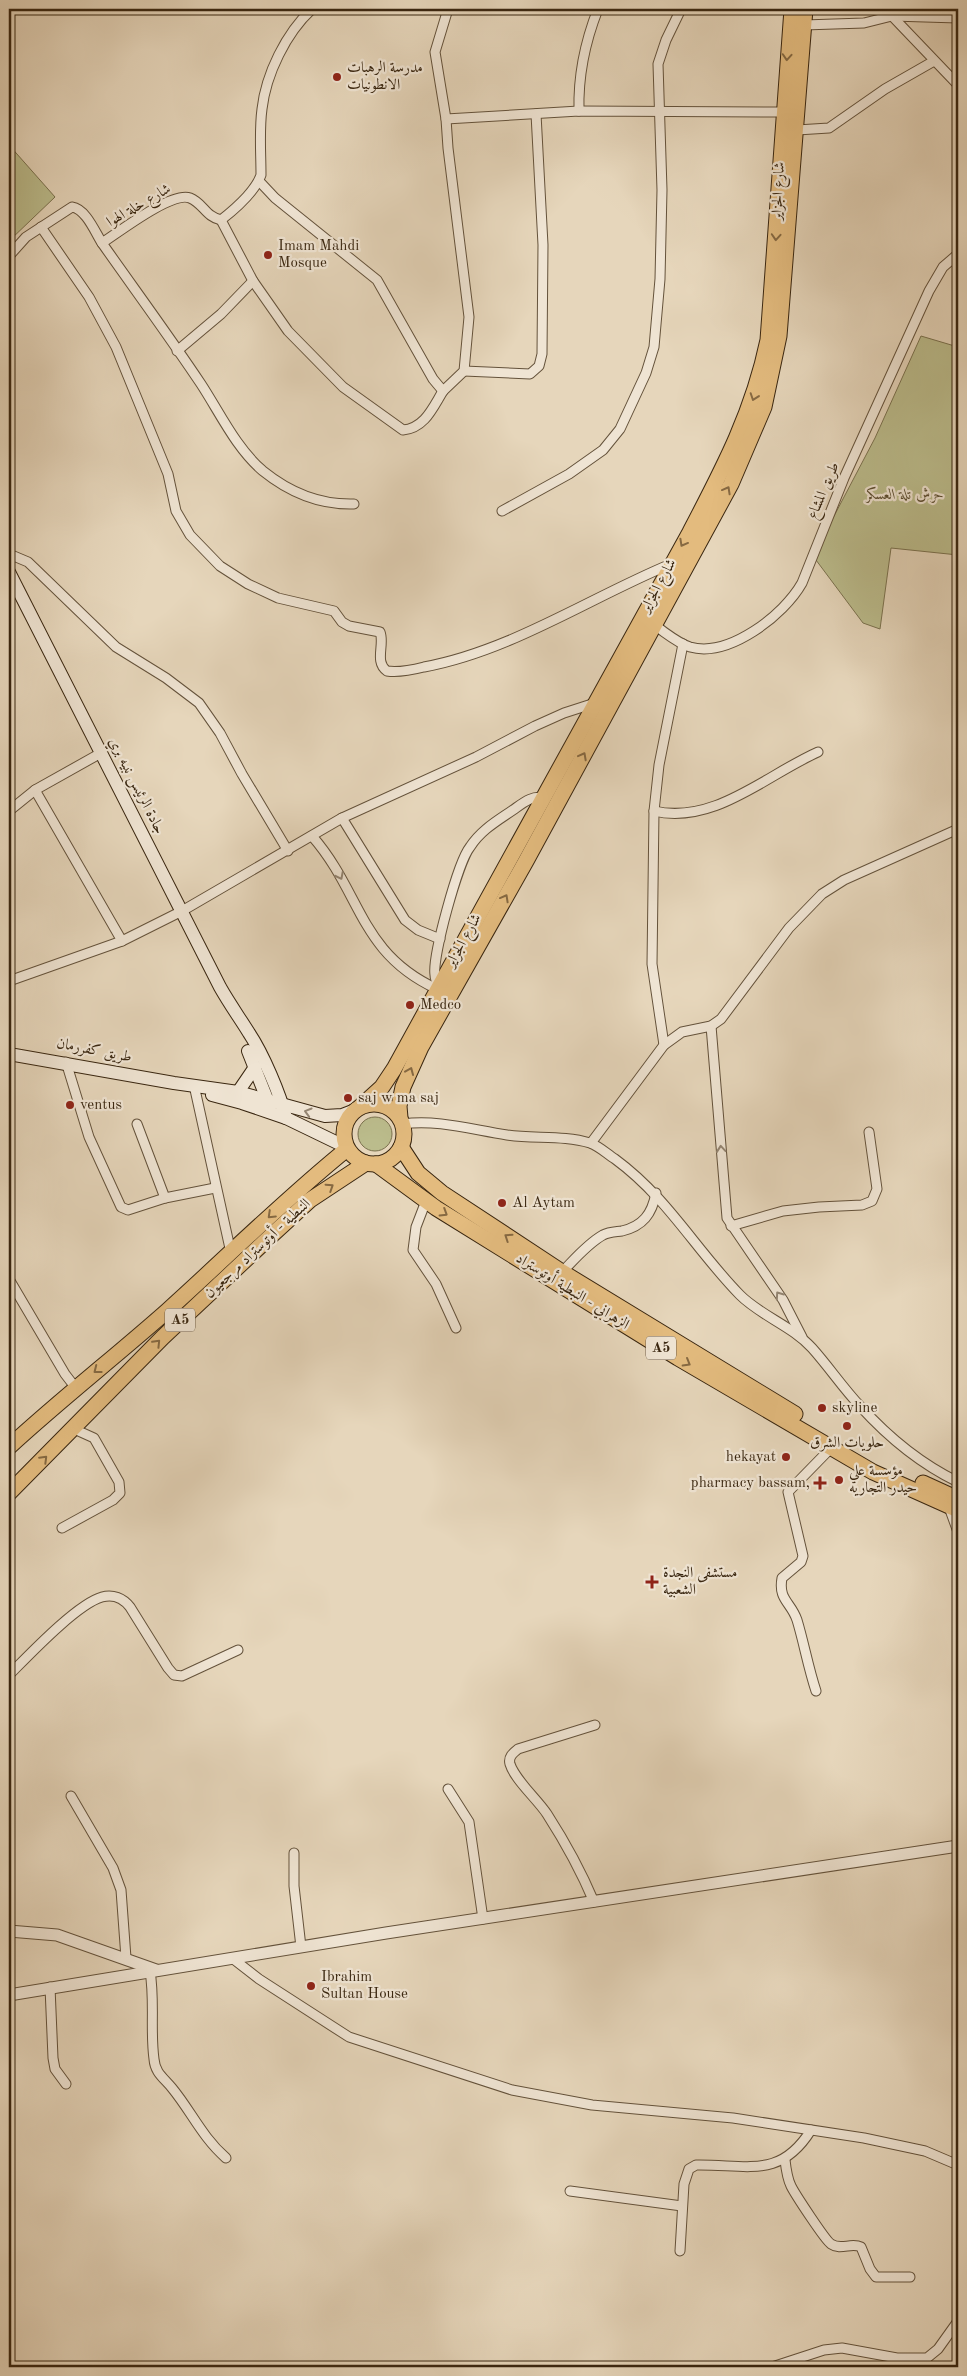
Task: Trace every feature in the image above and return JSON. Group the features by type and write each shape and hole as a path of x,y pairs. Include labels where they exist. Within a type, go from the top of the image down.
{"main road":[{"name":"شارع الجزاير","path":"358,1108 388,1079 672,564 734,446 759,382 768,340 783,112 792,9"},
{"name":"شارع الجزاير","path":"401,1121 399,1106 404,1087 421,1047 526,861 731,484 764,407 782,318 805,9"},
{"name":"جادة الرئيس نبيه بري","path":"9,572 234,1014"},
{"path":"234,1014 256,1067 272,1115"},
{"path":"234,1014 250,1034 282,1102 286,1118"},
{"name":"طريق كفررمان","path":"9,1054 66,1062 174,1083 195,1089"},
{"path":"238,1092 256,1067"},
{"path":"195,1089 238,1092 282,1102 306,1112 325,1116 342,1115 371,1104 382,1105 392,1110 401,1121 404,1136 402,1147"},
{"path":"195,1089 242,1102 272,1115 286,1118 347,1148"},
{"path":"347,1148 343,1134 347,1120 358,1108"},
{"name":"A5","path":"347,1148 352,1156 371,1164 391,1159 402,1147"},
{"name":"الزهراني - النبطية أوتوستراد","path":"402,1147 418,1173 442,1193 562,1272 852,1450 956,1505"},
{"name":"النبطية - أوتوستراد مرجعيون","path":"9,1447 75,1387 117,1354 231,1253 303,1185 347,1148"},
{"name":"النبطية - أوتوستراد مرجعيون","path":"9,1493 163,1337 310,1200 371,1164"},
{"name":"الزهراني - النبطية أوتوستراد","path":"371,1164 426,1201 678,1358 873,1472 956,1505"}],"street":[{"path":"312,9 285,44 265,94 261,120 261,175 259,181 236,207 221,220 253,282 288,331 343,387 399,429 408,430 425,421 444,391 464,371 470,317 448,148 446,118 435,52 448,9"},
{"path":"579,111 578,88 589,30 598,9"},
{"path":"502,511 569,474 604,450 620,429 643,382 654,347 660,279 660,110 658,64 666,40 681,9"},
{"path":"804,25 864,23 891,12 958,18"},
{"path":"891,12 958,85"},
{"path":"796,130 829,128 885,89 934,61"},
{"path":"446,118 579,111 783,112"},
{"path":"464,371 530,374 540,366 542,354 543,245 536,114"},
{"path":"259,181 275,198 377,280 434,379 444,391"},
{"name":"شارع خلة الهوا","path":"9,256 26,237 63,211 74,207 86,218 102,243 160,206 181,196 193,199 211,218 221,220"},
{"path":"42,227 89,297 116,347 168,474 180,521 190,535 220,566 248,584 278,598 334,612 342,622 350,626 378,631 382,640 381,662 387,671 412,670 473,655 672,564"},
{"path":"102,243 246,453 262,470 285,486 306,496 337,505 354,504"},
{"name":"طريق المشاع","path":"654,625 683,644 691,647 711,648 740,639 768,621 799,589 844,478 928,291 943,267 958,254"},
{"path":"177,350 221,314 253,282"},
{"path":"9,554 28,562 116,647 166,678 199,703 220,733 288,851"},
{"path":"664,1045 652,964 654,810 658,764 683,644"},
{"path":"9,981 122,941 182,911 342,818 476,757 535,726 581,706 596,703"},
{"path":"654,810 669,814 683,814 712,807 818,752"},
{"path":"9,811 35,790 101,753"},
{"path":"35,790 122,941"},
{"path":"438,988 435,976 440,939 452,891 469,848 485,829 499,818 532,798 544,798"},
{"path":"342,818 405,920 418,930 440,939"},
{"path":"591,1143 664,1045 682,1032 711,1026 728,1011 789,928 822,894 844,880 958,829"},
{"path":"312,836 337,870 367,927 387,955 410,975 438,988"},
{"path":"711,1026 727,1218 731,1226 783,1300 802,1337 860,1406 899,1444 941,1474 958,1482"},
{"path":"66,1062 89,1137 121,1207 128,1210 165,1198 215,1188"},
{"path":"195,1089 215,1188 231,1253"},
{"path":"401,1121 429,1122 516,1136 591,1143 636,1174 656,1193 726,1280 743,1298 802,1337"},
{"path":"136,1124 165,1198"},
{"path":"731,1226 783,1212 819,1207 862,1205 872,1201 877,1189 869,1132"},
{"path":"562,1272 599,1238 609,1233 630,1229 646,1219 654,1205 656,1193"},
{"path":"426,1201 416,1227 413,1250 436,1284 456,1328"},
{"path":"9,1279 64,1374 75,1387"},
{"path":"62,1528 113,1500 120,1493 118,1482 94,1438 74,1429"},
{"path":"816,1691 796,1618 782,1596 781,1589 782,1578 801,1562 803,1556 788,1492 832,1447"},
{"path":"956,1505 958,1529"},
{"path":"9,1675 63,1624 95,1600 108,1596 122,1599 130,1606 174,1675 182,1676 238,1650"},
{"path":"594,1902 551,1821 515,1774 510,1760 512,1753 518,1749 595,1725"},
{"path":"448,1789 469,1822 483,1919"},
{"path":"71,1796 109,1860 121,1890 126,1958"},
{"path":"9,1994 958,1846"},
{"path":"294,1853 294,1886 301,1947"},
{"path":"9,1932 56,1935 126,1958 154,1970"},
{"path":"232,1958 259,1980 348,2037 512,2090 592,2105 723,2117 811,2130 904,2146 925,2151 958,2165"},
{"path":"154,1970 152,2031 153,2059 157,2071 172,2088 210,2142 226,2158"},
{"path":"50,1987 53,2058 55,2069 66,2084"},
{"path":"680,2251 685,2176 691,2167 711,2165 767,2166 785,2160 797,2149 811,2130"},
{"path":"785,2160 793,2189 828,2241 840,2247 854,2244 860,2247 870,2269 876,2277 910,2277"},
{"path":"570,2191 682,2206"},
{"path":"772,2367 824,2350 842,2348 896,2358 926,2358 938,2349 958,2321"}],"green space":[{"path":"9,145 55,197 9,241"},
{"name":"حرش تلة العسكر","path":"921,336 958,347 958,555 891,548 880,629 863,623 813,556 875,438"},
{"path":"375,1117 382,1118 387,1122 391,1127 391,1141 387,1146 382,1150 375,1151 368,1150 363,1146 359,1141 358,1134 359,1127 363,1122 368,1118"}],"place":[{"name":"مدرسة الرهبات الانطونيات","path":"337,77"},
{"name":"Imam Mahdi Mosque","path":"268,255"},
{"name":"Medco","path":"410,1005"},
{"name":"saj w ma saj","path":"348,1098"},
{"name":"ventus","path":"70,1105"},
{"name":"Al Aytam","path":"502,1203"},
{"name":"skyline","path":"822,1408"},
{"name":"حلويات الشرق","path":"847,1426"},
{"name":"hekayat","path":"786,1457"},
{"name":"مؤسسة علي حيدر التجاريه","path":"839,1480"},
{"name":"pharmacy bassam,","path":"820,1483"},
{"name":"مستشفى النجدة الشعبية","path":"652,1582"},
{"name":"Ibrahim Sultan House","path":"311,1986"}]}
